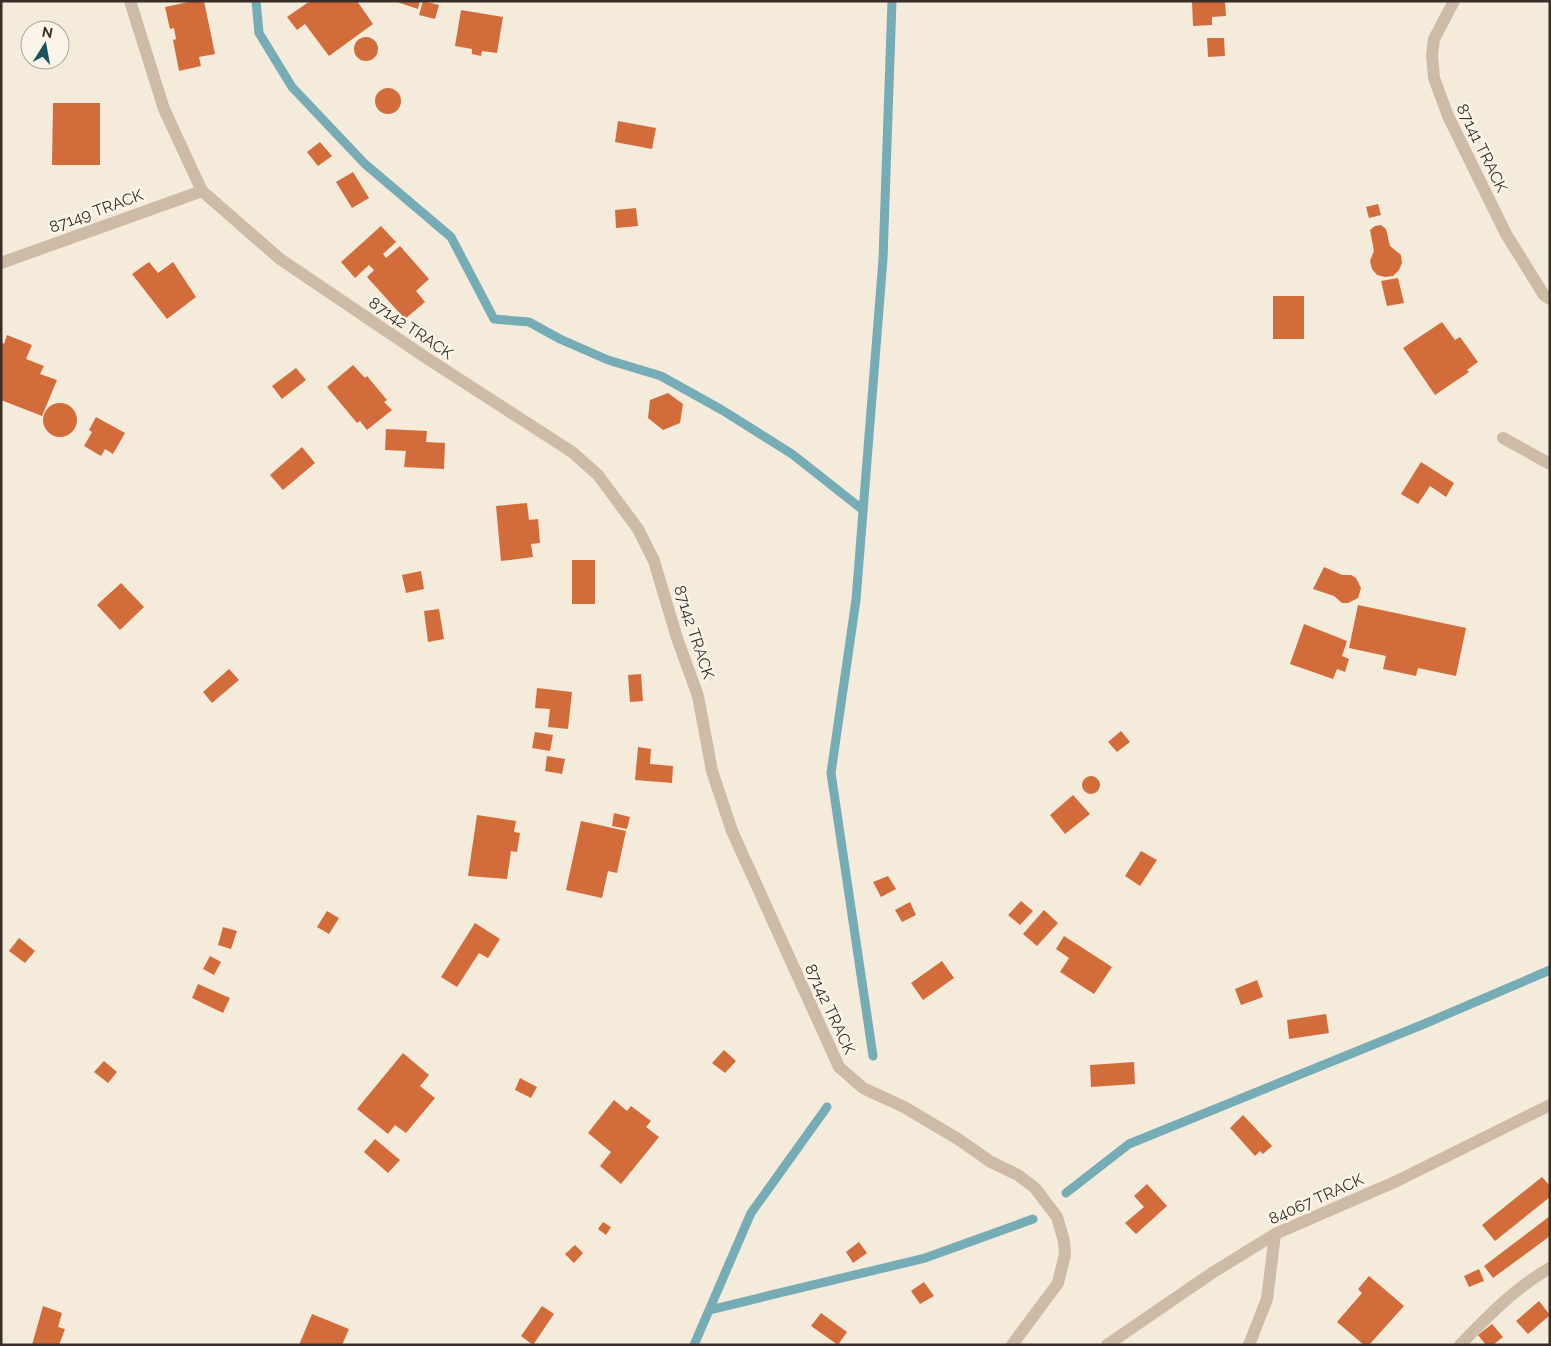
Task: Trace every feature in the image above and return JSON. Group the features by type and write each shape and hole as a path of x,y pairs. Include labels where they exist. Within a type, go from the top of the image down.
{"street":[{"name":"87142 TRACK","path":"130,1 144,52 164,109 202,191 280,259 428,359 572,452 598,475 638,529 654,561 677,638 698,696 712,771 732,831 839,1067 863,1088 876,1092 904,1107 958,1139 991,1162 1018,1175 1035,1188 1057,1217 1064,1241 1065,1254 1060,1277 1012,1345"},
{"name":"87141 TRACK","path":"1454,1 1434,39 1432,61 1434,78 1448,116 1506,234 1544,295 1550,299"},
{"name":"87149 TRACK","path":"1,264 202,191"},
{"path":"1504,438 1550,464"},
{"name":"84067 TRACK","path":"1107,1345 1212,1274 1276,1234 1397,1181 1550,1105"},
{"path":"1249,1345 1266,1299 1276,1234"},
{"path":"1460,1345 1489,1314 1529,1280 1550,1268"}],"building":[{"path":"193,1 204,1 215,54 199,57 201,66 179,71 173,40 176,39 174,28 170,29 165,7"},
{"path":"310,1 357,1 373,24 329,56 305,24 297,30 287,17"},
{"path":"394,1 420,1 418,9"},
{"path":"423,1 439,5 435,19 419,15"},
{"path":"1192,1 1225,1 1226,16 1212,17 1212,25 1193,26"},
{"path":"461,10 503,17 497,53 482,51 481,56 472,54 472,49 455,46"},
{"path":"366,37 374,41 378,49 374,57 366,61 358,57 354,49 358,41"},
{"path":"1207,38 1224,38 1225,56 1208,57"},
{"path":"388,88 397,92 401,101 397,110 388,114 379,110 375,101 379,92"},
{"path":"53,103 100,103 100,165 52,165"},
{"path":"618,121 656,128 652,149 615,142"},
{"path":"320,142 332,156 318,166 307,152"},
{"path":"353,172 369,198 352,208 336,182"},
{"path":"1378,204 1381,215 1369,218 1366,207"},
{"path":"636,208 638,226 616,228 615,210"},
{"path":"1381,225 1386,229 1390,246 1401,255 1402,263 1399,270 1393,276 1377,275 1372,269 1370,261 1374,251 1370,230 1375,226"},
{"path":"381,226 396,242 383,254 386,258 400,246 429,279 416,291 425,302 405,319 367,277 374,270 369,265 355,278 341,262"},
{"path":"149,262 158,273 173,262 196,297 167,319 132,274"},
{"path":"1398,278 1404,303 1387,306 1381,281"},
{"path":"1273,296 1304,296 1304,339 1273,339"},
{"path":"1442,322 1455,340 1460,337 1478,362 1467,370 1469,372 1435,395 1403,348"},
{"path":"7,335 32,345 26,359 44,366 40,374 57,380 42,416 1,400 1,342 4,344"},
{"path":"353,365 365,378 367,376 387,400 384,402 392,410 367,430 360,421 357,423 327,387"},
{"path":"296,368 306,380 282,399 272,386"},
{"path":"668,393 683,404 680,423 663,430 648,418 650,400"},
{"path":"60,403 72,408 77,420 72,432 60,437 48,432 43,420 48,408"},
{"path":"96,417 125,433 113,454 105,449 101,456 84,446 92,432 89,430"},
{"path":"386,429 427,431 426,442 445,443 444,469 404,467 406,451 385,450"},
{"path":"302,447 315,463 283,490 270,475"},
{"path":"1421,462 1454,483 1446,497 1430,486 1418,504 1401,494"},
{"path":"527,503 529,520 538,519 540,543 531,544 533,557 501,561 496,506"},
{"path":"572,560 595,560 595,604 572,604"},
{"path":"1324,567 1342,575 1351,575 1356,578 1361,588 1358,598 1348,603 1342,603 1334,596 1313,589"},
{"path":"421,571 424,589 406,593 402,575"},
{"path":"121,583 144,607 120,630 97,605"},
{"path":"1358,605 1466,628 1456,676 1418,668 1416,676 1383,669 1386,656 1349,648"},
{"path":"439,609 444,639 428,642 424,611"},
{"path":"1304,624 1347,641 1342,656 1349,659 1345,672 1337,669 1333,679 1290,664"},
{"path":"229,669 239,680 212,703 203,692"},
{"path":"641,674 643,701 630,702 628,675"},
{"path":"537,688 572,692 568,729 548,727 550,709 535,708"},
{"path":"1121,731 1130,742 1117,752 1108,742"},
{"path":"535,732 553,735 550,751 532,748"},
{"path":"638,747 651,749 650,764 673,766 672,783 635,780"},
{"path":"547,756 565,759 562,774 545,771"},
{"path":"1087,776 1095,776 1100,781 1098,792 1087,794 1082,789 1082,781"},
{"path":"1073,795 1090,814 1065,834 1050,815"},
{"path":"614,813 630,817 627,829 612,826"},
{"path":"477,815 516,821 514,832 520,833 517,852 511,851 507,879 468,876"},
{"path":"581,821 626,831 617,873 608,871 602,898 566,890"},
{"path":"1141,851 1157,860 1140,886 1125,876"},
{"path":"888,876 896,889 881,897 873,882"},
{"path":"1021,901 1033,911 1020,925 1008,915"},
{"path":"910,902 916,915 902,922 895,910"},
{"path":"1044,910 1058,923 1037,946 1023,934"},
{"path":"327,911 339,918 329,934 317,927"},
{"path":"475,923 500,939 488,958 479,953 457,987 441,977"},
{"path":"223,927 237,931 231,949 218,945"},
{"path":"1064,936 1112,967 1094,994 1060,972 1069,958 1056,949"},
{"path":"19,938 35,951 25,963 9,951"},
{"path":"210,956 221,962 214,975 203,969"},
{"path":"942,961 954,978 923,1000 911,983"},
{"path":"1257,980 1263,997 1241,1005 1235,989"},
{"path":"198,984 230,998 223,1013 192,998"},
{"path":"1326,1014 1329,1033 1289,1039 1287,1020"},
{"path":"724,1050 736,1061 725,1073 712,1063"},
{"path":"403,1053 429,1075 420,1086 435,1098 406,1133 395,1125 388,1134 357,1109"},
{"path":"104,1061 117,1072 108,1083 94,1072"},
{"path":"1134,1062 1135,1084 1091,1087 1090,1065"},
{"path":"520,1078 537,1087 531,1098 515,1090"},
{"path":"614,1100 627,1111 631,1106 651,1121 646,1127 659,1137 621,1184 600,1166 611,1152 588,1133"},
{"path":"1243,1115 1272,1146 1263,1154 1260,1151 1255,1156 1230,1128"},
{"path":"375,1139 400,1160 388,1173 364,1152"},
{"path":"1542,1177 1550,1186 1550,1197 1495,1241 1482,1225"},
{"path":"1147,1184 1167,1206 1136,1234 1125,1223 1144,1207 1134,1196"},
{"path":"1550,1216 1550,1236 1493,1278 1484,1266"},
{"path":"603,1222 611,1227 606,1235 598,1229"},
{"path":"859,1242 867,1253 853,1263 846,1252"},
{"path":"575,1245 583,1253 574,1263 565,1254"},
{"path":"1479,1269 1484,1281 1469,1287 1464,1276"},
{"path":"1369,1276 1404,1306 1369,1345 1364,1345 1337,1322 1362,1293 1358,1289"},
{"path":"924,1282 934,1296 920,1304 911,1291"},
{"path":"1539,1301 1550,1315 1528,1334 1516,1321"},
{"path":"43,1306 62,1313 58,1327 65,1329 59,1345 32,1345"},
{"path":"542,1306 554,1314 533,1345 521,1336"},
{"path":"821,1313 847,1332 838,1345 811,1326"},
{"path":"312,1314 349,1329 342,1345 299,1345"},
{"path":"1492,1324 1503,1337 1493,1345 1486,1345 1478,1335"}],"waterway":[{"path":"256,1 259,33 292,87 365,164 451,237 494,319 529,322 560,339 608,360 661,376 722,410 792,454 863,510"},
{"path":"873,1056 831,773 856,600 883,259 892,1"},
{"path":"1066,1193 1129,1144 1424,1024 1550,970"},
{"path":"694,1345 751,1213 827,1107"},
{"path":"709,1310 925,1258 1033,1219"}]}
